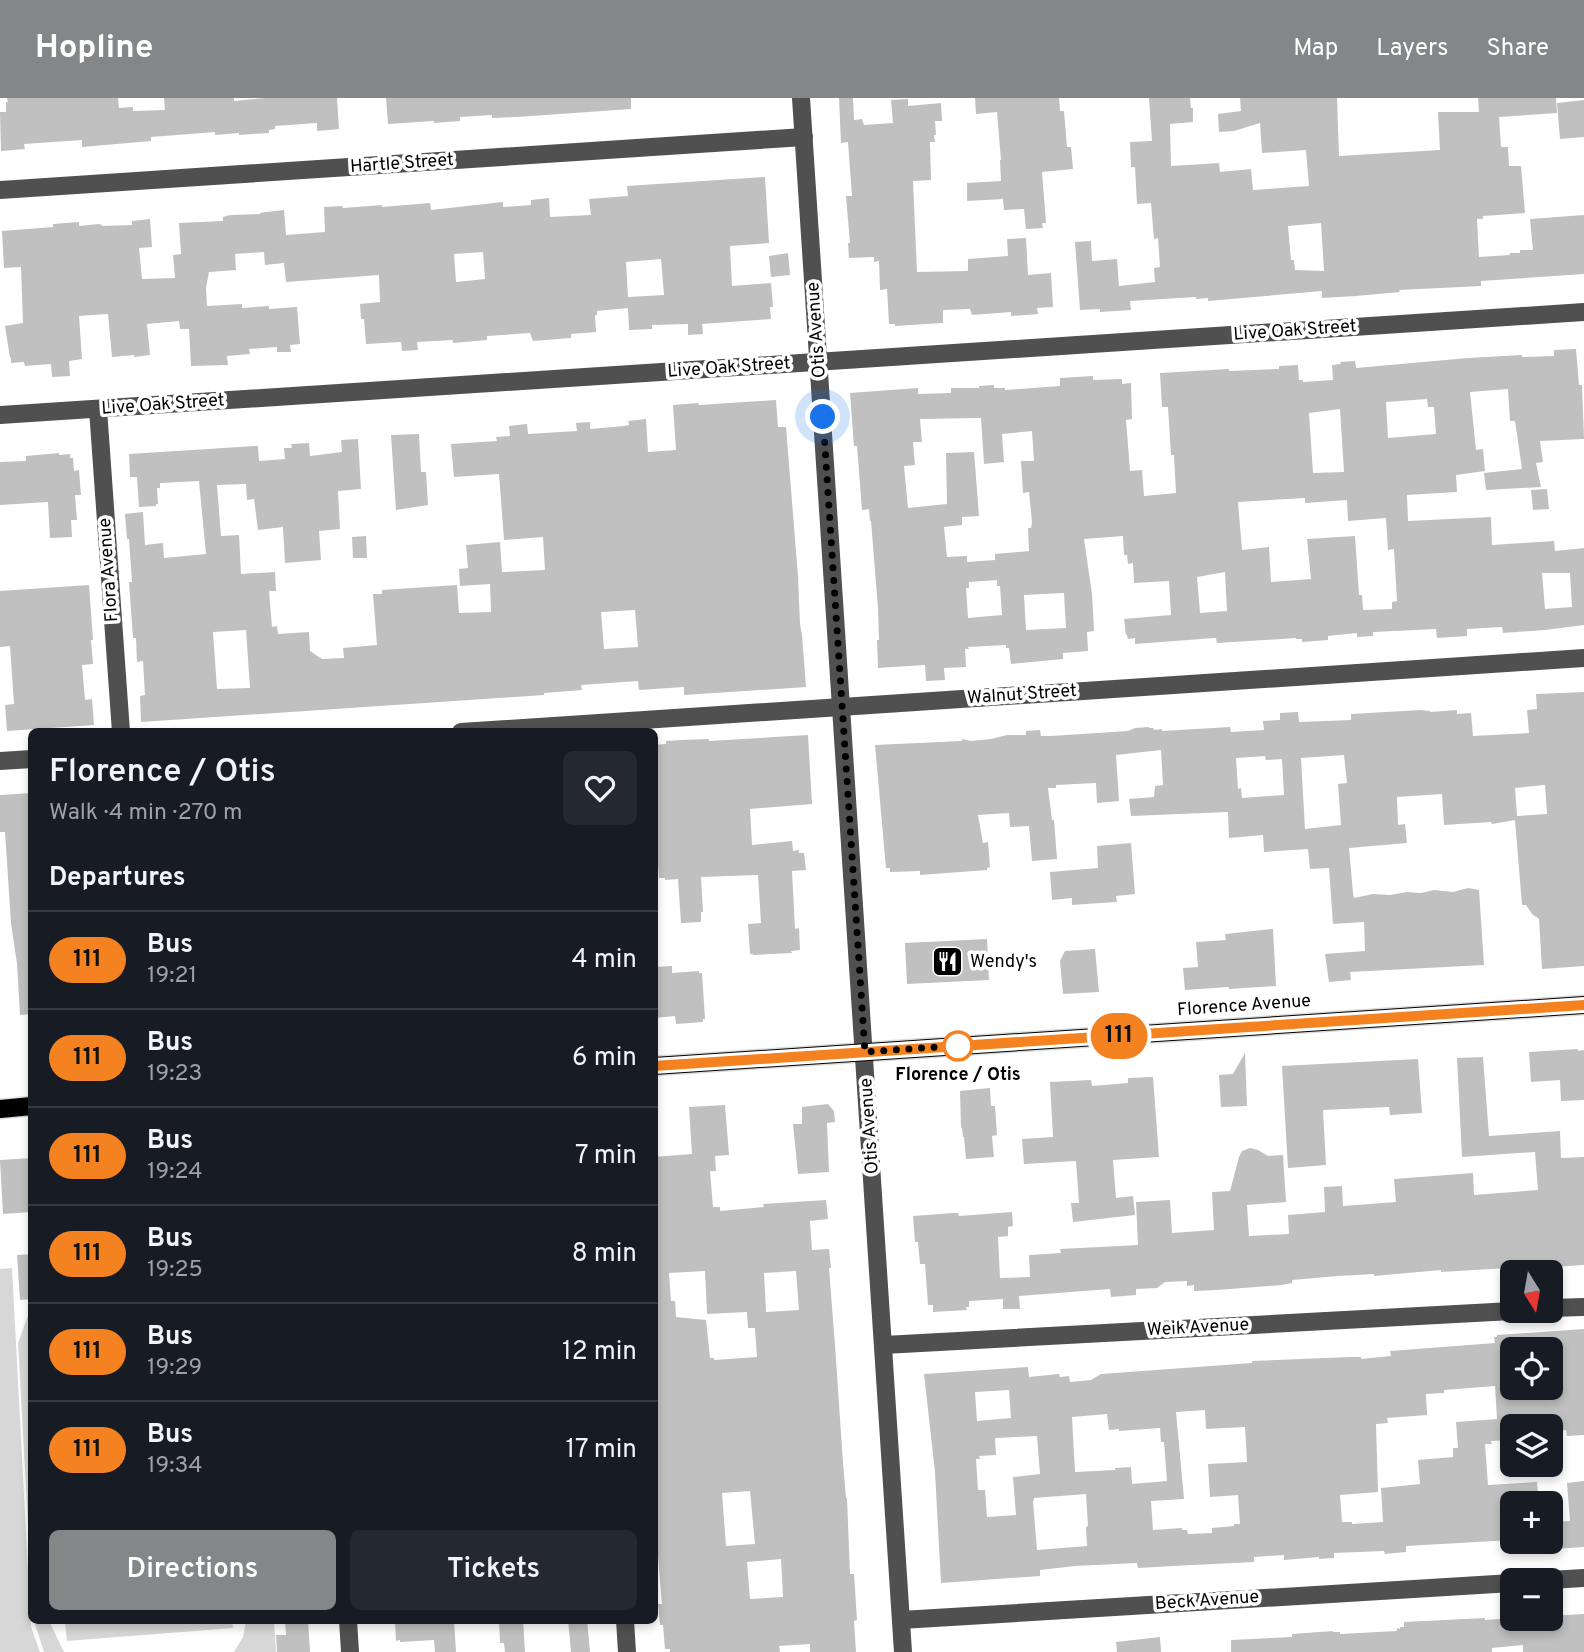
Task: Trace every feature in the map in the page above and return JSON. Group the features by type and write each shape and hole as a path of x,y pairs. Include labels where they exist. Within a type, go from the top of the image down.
{"main road":[{"name":"Florence Avenue","path":"658,1066 1584,1005"},
{"path":"0,1108 28,1106"}],"street":[{"name":"Otis Avenue","path":"802,98 903,1652"},
{"name":"Hartle Street","path":"0,190 804,137"},
{"name":"Live Oak Street","path":"0,415 1584,312"},
{"name":"Flora Avenue","path":"98,409 121,728"},
{"name":"Walnut Street","path":"520,728 1584,658"},
{"path":"0,761 28,759"},
{"path":"1563,1308 1584,1307"},
{"name":"Weik Avenue","path":"884,1345 1500,1312"},
{"path":"1563,1579 1584,1578"},
{"name":"Beck Avenue","path":"901,1620 1500,1584"},
{"path":"348,1624 350,1652"},
{"path":"625,1624 627,1652"}],"shaded area":[{"path":"12,1268 28,1570 28,1624 31,1624 40,1652 0,1652 0,1269"},
{"path":"28,1315 28,1524 18,1343"},
{"path":"35,1624 51,1624 64,1652 44,1652"},
{"path":"65,1624 232,1624 233,1628 67,1641"},
{"path":"245,1624 274,1624 276,1652 234,1652 243,1637"}],"building":[{"path":"7,98 118,98 119,108 133,107 133,111 165,110 164,98 234,98 234,101 337,98 339,129 317,131 317,123 275,126 269,133 215,135 215,132 151,137 151,141 82,147 82,140 24,144 25,149 1,151 0,112 6,112"},
{"path":"386,98 631,98 631,109 517,117 492,118 492,115 460,117 460,121 388,124"},
{"path":"839,98 853,98 854,120 862,119 864,125 893,123 891,100 908,99 908,106 941,103 942,121 935,121 935,142 930,142 931,180 913,181 917,272 968,271 968,259 1008,256 1007,239 1026,238 1028,275 1051,273 1053,307 1037,308 1038,314 1011,316 1011,312 972,315 970,309 943,310 943,323 895,326 889,324 887,289 880,290 879,261 874,262 874,257 849,258 846,196 852,196 848,142 841,143"},
{"path":"975,98 1059,98 1060,111 1064,111 1067,147 1071,147 1073,169 1042,172 1046,223 1042,223 1043,228 1026,229 1024,209 1004,210 1003,199 967,201 967,183 1001,181 997,112 976,114"},
{"path":"1149,98 1190,98 1193,122 1170,124 1171,166 1219,163 1220,172 1251,169 1253,190 1309,186 1306,150 1262,153 1260,123 1234,131 1219,132 1218,114 1241,111 1240,98 1337,98 1339,156 1440,150 1438,112 1479,112 1478,98 1556,98 1557,113 1499,117 1501,147 1508,147 1509,166 1521,166 1525,213 1483,216 1483,219 1477,219 1479,257 1533,250 1530,219 1584,215 1584,274 1481,281 1481,286 1399,290 1400,292 1356,296 1322,298 1322,291 1208,301 1208,298 1196,297 1130,301 1131,310 1080,310 1075,242 1091,241 1092,261 1117,259 1119,286 1155,282 1154,268 1160,267 1158,238 1154,239 1151,203 1137,204 1135,167 1131,167 1130,142 1152,141","holes":["1321,223 1324,271 1295,270 1294,260 1291,260 1288,226"]},
{"path":"1584,100 1584,137 1560,139 1557,103"},
{"path":"765,177 769,243 730,246 732,286 771,283 771,319 702,324 703,334 688,335 688,324 652,325 652,329 629,330 628,308 597,311 596,332 571,334 571,338 533,341 530,333 487,336 487,340 453,343 453,340 417,342 418,350 402,351 401,342 366,344 360,304 380,302 379,275 286,282 284,263 265,265 264,252 235,254 236,270 209,272 207,306 242,304 242,308 297,307 300,344 290,345 291,352 277,352 277,347 249,349 250,354 227,356 228,365 191,366 189,329 180,329 179,321 147,324 150,355 112,357 108,314 79,316 82,359 69,361 70,376 52,377 51,364 25,366 24,362 11,363 5,326 23,323 21,267 4,268 2,231 79,222 79,226 132,225 132,221 150,219 152,247 139,248 142,279 175,278 173,255 181,254 179,223 223,221 223,217 230,215 284,210 286,235 325,232 324,207 382,207 430,203 431,210 503,202 503,207 531,205 531,200 549,198 550,217 591,215 589,199 628,196 627,186","holes":["483,252 485,279 456,282 454,254","661,259 664,295 628,297 626,262"]},
{"path":"788,253 790,275 771,277 769,256"},
{"path":"1576,349 1579,385 1582,385 1584,439 1540,441 1543,462 1536,463 1541,487 1486,490 1484,473 1522,469 1515,421 1510,421 1508,389 1470,392 1476,450 1483,449 1485,471 1456,475 1457,492 1407,495 1408,521 1491,517 1492,545 1554,541 1555,551 1584,548 1584,625 1503,633 1502,627 1467,629 1467,636 1437,638 1436,629 1373,632 1373,636 1357,637 1357,633 1328,636 1328,640 1302,642 1302,639 1296,638 1217,643 1214,638 1135,644 1135,638 1128,639 1126,635 1124,619 1171,615 1169,581 1134,583 1133,563 1128,564 1127,555 1124,555 1123,536 1084,539 1094,631 1087,632 1088,651 1063,653 1063,659 1011,664 1009,648 1006,648 1006,645 968,647 969,649 965,649 966,667 944,668 945,680 926,681 925,665 878,668 878,608 871,521 869,509 862,510 850,393 918,388 918,394 951,393 951,388 994,385 994,388 1005,390 1060,386 1060,378 1093,376 1093,380 1122,379 1122,384 1131,383 1132,419 1126,420 1130,471 1142,470 1144,496 1176,493 1168,407 1162,407 1160,373 1279,369 1279,366 1298,365 1299,380 1303,382 1333,380 1332,365 1341,364 1340,362 1355,361 1356,368 1468,358 1554,356 1554,350","holes":["1427,399 1428,407 1434,407 1436,434 1388,438 1386,402","1340,409 1344,472 1313,473 1309,413","981,418 984,464 1004,462 1002,434 1032,431 1034,461 1021,461 1023,493 1029,492 1032,522 1031,528 1028,528 1029,551 995,554 995,560 967,562 967,556 947,557 944,527 962,525 962,517 979,516 974,452 946,453 947,504 908,508 904,466 915,465 913,442 922,442 920,419","1305,498 1305,503 1347,500 1348,521 1386,518 1388,550 1394,549 1397,601 1392,602 1392,609 1363,610 1362,595 1359,595 1355,536 1307,539 1311,579 1271,582 1269,547 1242,550 1238,502","1225,572 1227,611 1200,613 1197,577","1542,573 1570,573 1572,607 1545,609","997,580 997,586 1000,586 1002,615 968,618 966,588 969,588 969,582","1064,593 1066,628 1026,630 1024,595"]},
{"path":"776,400 778,427 786,427 806,687 684,695 684,687 639,690 638,681 581,685 582,690 544,695 141,722 140,696 145,695 143,661 137,662 136,638 133,638 129,582 132,582 125,514 143,512 145,545 163,543 164,558 206,554 199,481 160,483 160,488 157,488 158,504 139,507 137,477 130,477 129,454 258,446 259,461 285,459 284,448 292,448 291,444 309,443 310,456 342,452 341,440 358,439 361,489 338,491 340,529 319,531 321,560 285,563 283,527 258,530 254,499 247,500 246,484 217,485 221,536 239,535 241,574 275,572 276,591 269,591 272,627 277,626 278,634 309,632 310,651 322,659 344,658 343,648 377,645 373,594 382,594 382,590 457,585 459,613 491,612 490,584 460,586 459,569 468,568 466,545 500,542 502,572 545,570 543,537 504,540 499,474 454,477 451,444 497,441 496,437 510,436 509,426 527,424 528,434 577,431 576,423 590,422 590,429 624,426 629,425 628,421 646,419 648,452 676,450 673,405","holes":["635,610 638,647 604,649 601,612","246,630 250,688 217,689 213,632"]},
{"path":"419,434 421,472 426,472 428,505 396,510 391,435"},
{"path":"70,454 70,458 73,458 74,471 79,470 81,495 75,495 77,520 71,520 72,537 50,538 48,502 0,505 0,462 26,461 26,456"},
{"path":"1547,489 1549,509 1533,510 1531,490"},
{"path":"366,536 367,558 353,558 352,537"},
{"path":"89,585 93,664 82,665 85,700 92,699 94,725 7,731 5,705 14,704 10,646 0,647 0,591"},
{"path":"1584,692 1584,966 1542,969 1539,919 1526,905 1522,905 1515,820 1492,824 1444,825 1442,794 1397,797 1398,825 1405,824 1407,843 1349,848 1354,898 1434,890 1479,890 1484,965 1350,972 1351,980 1329,982 1325,954 1365,951 1364,922 1333,924 1329,868 1310,869 1308,849 1264,852 1263,835 1229,838 1228,812 1131,816 1129,799 1154,797 1155,786 1163,785 1161,750 1116,755 1119,801 1097,803 1096,783 1056,785 1056,788 1048,788 1057,859 1032,861 1029,826 1010,827 1009,813 978,815 983,843 988,842 990,867 987,870 920,875 920,871 890,872 890,868 886,868 875,745 962,739 971,741 1026,735 1026,731 1040,730 1041,736 1051,736 1149,727 1162,731 1230,727 1231,732 1264,730 1263,721 1280,720 1280,713 1298,712 1299,722 1351,720 1351,714 1457,710 1457,714 1471,713 1473,736 1529,733 1527,710 1537,709 1536,694","holes":["1344,755 1347,783 1338,784 1341,825 1305,829 1301,758","1265,756 1266,760 1282,759 1284,795 1242,798 1241,788 1238,789 1236,758","1545,785 1547,814 1517,816 1515,788"]},
{"path":"808,735 812,804 750,809 752,845 792,841 793,851 804,853 806,870 792,871 795,929 799,928 800,950 791,951 792,953 750,954 748,924 761,923 758,875 701,877 701,922 681,923 678,879 659,878 658,745 666,744 666,741"},
{"path":"28,793 28,1014 20,1015 5,832 0,832 0,795"},
{"path":"1131,843 1135,894 1116,896 1117,902 1072,905 1072,898 1052,900 1050,872 1098,868 1097,846"},
{"path":"1273,929 1276,986 1185,990 1183,968 1198,967 1196,942 1226,940 1225,934"},
{"name":"Wendy's","path":"987,939 989,980 907,984 905,943"},
{"path":"1095,949 1099,992 1063,994 1060,961 1065,951"},
{"path":"672,966 672,973 702,973 703,1022 676,1024 675,1016 658,1018 658,967"},
{"path":"1584,1050 1584,1100 1561,1101 1560,1080 1531,1082 1529,1052"},
{"path":"1245,1053 1247,1106 1221,1107 1219,1075 1233,1074"},
{"path":"1483,1057 1489,1136 1560,1131 1561,1158 1584,1157 1584,1265 1563,1266 1563,1260 1500,1260 1500,1268 1338,1276 1292,1280 1292,1283 1282,1285 1217,1290 1194,1291 1194,1285 1187,1286 1187,1281 1165,1282 1157,1288 1136,1289 1136,1295 1111,1297 1110,1289 1019,1296 1020,1309 1003,1309 1003,1299 969,1301 967,1310 933,1312 933,1305 928,1305 925,1264 920,1264 913,1216 1012,1212 1013,1226 1008,1227 1008,1236 998,1237 1000,1278 1030,1277 1029,1255 1061,1253 1060,1249 1138,1245 1136,1202 1170,1200 1172,1233 1214,1230 1212,1192 1230,1191 1239,1157 1242,1151 1250,1148 1268,1156 1283,1155 1286,1202 1247,1205 1249,1236 1289,1234 1288,1215 1325,1212 1324,1187 1342,1186 1343,1206 1396,1202 1394,1179 1473,1173 1474,1195 1538,1190 1535,1152 1462,1157 1457,1058"},
{"path":"1418,1059 1422,1113 1390,1115 1389,1107 1323,1110 1326,1165 1288,1168 1282,1066"},
{"path":"1153,1077 1159,1157 1113,1160 1116,1198 1133,1196 1135,1215 1073,1222 1071,1203 1079,1203 1076,1161 1024,1164 1022,1139 1053,1137 1050,1082 1091,1080 1092,1086 1128,1083 1128,1078"},
{"path":"990,1088 991,1106 995,1106 997,1135 992,1136 994,1157 966,1159 961,1128 960,1091"},
{"path":"828,1104 834,1111 835,1122 827,1123 829,1172 798,1174 793,1124 802,1124 802,1107"},
{"path":"725,1105 729,1155 715,1156 716,1171 710,1171 713,1207 720,1207 720,1211 764,1207 763,1204 826,1200 828,1219 810,1221 812,1250 829,1249 850,1574 854,1574 856,1652 810,1652 810,1644 779,1646 780,1652 670,1652 670,1649 665,1649 658,1604 662,1604 658,1556 658,1157 692,1154 689,1107","holes":["705,1271 707,1314 747,1312 748,1328 755,1328 757,1357 714,1360 710,1358 706,1320 676,1317 675,1301 671,1301 669,1273","796,1271 799,1310 766,1312 764,1273","750,1491 755,1544 726,1546 722,1493","781,1559 783,1597 750,1599 747,1562"]},
{"path":"28,1158 28,1212 3,1214 0,1160"},
{"path":"28,1254 28,1299 20,1300 17,1255"},
{"path":"1584,1329 1584,1435 1567,1436 1566,1430 1563,1430 1563,1414 1500,1414 1500,1441 1485,1444 1488,1485 1537,1482 1538,1491 1500,1491 1500,1541 1406,1546 1406,1552 1385,1554 1384,1551 1334,1553 1334,1558 1319,1559 1284,1560 1284,1555 1254,1557 1254,1562 1138,1568 1137,1563 1075,1566 1040,1570 1040,1576 941,1583 935,1472 924,1374 1028,1367 1029,1377 1059,1374 1060,1377 1069,1376 1070,1382 1091,1380 1101,1374 1252,1361 1391,1356 1390,1351 1495,1343 1494,1337","holes":["1495,1386 1497,1419 1456,1422 1458,1448 1453,1448 1453,1457 1418,1460 1420,1484 1381,1488 1383,1522 1342,1522 1340,1495 1378,1492 1376,1424 1388,1423 1387,1418 1427,1415 1426,1394 1444,1393 1444,1390","1009,1390 1011,1418 977,1421 975,1392","1205,1410 1206,1429 1245,1427 1247,1462 1208,1464 1210,1497 1238,1495 1240,1524 1212,1528 1212,1533 1188,1534 1187,1530 1182,1528 1153,1530 1151,1501 1184,1499 1176,1412","1107,1414 1109,1430 1160,1428 1161,1442 1164,1442 1167,1481 1132,1484 1131,1467 1075,1472 1072,1417","1037,1436 1040,1474 1013,1477 1016,1515 987,1517 985,1490 978,1490 976,1459 980,1459 979,1456 996,1455 995,1438","1086,1494 1087,1546 1037,1550 1034,1498"]},
{"path":"1584,1481 1584,1547 1563,1548 1563,1521 1570,1521 1567,1483"},
{"path":"1584,1614 1584,1652 1523,1652 1523,1645 1492,1648 1492,1652 1231,1652 1231,1640 1292,1637 1292,1634 1333,1631 1340,1634 1397,1631 1397,1628 1404,1627 1404,1622 1485,1618 1500,1619 1500,1631 1563,1631 1563,1615"},
{"path":"285,1624 308,1624 310,1652 277,1652 276,1635 286,1635"},
{"path":"395,1624 454,1624 456,1652 435,1652 434,1640 396,1641"},
{"path":"499,1624 523,1624 525,1652 505,1652 504,1643 500,1643"},
{"path":"568,1624 587,1624 590,1652 571,1652"},
{"path":"1160,1637 1161,1652 1117,1652 1116,1642"}],"bus line":[{"name":"111","path":"658,1066 1584,1005"}],"place":[{"name":"Wendy's","path":"947,962"},
{"name":"Florence / Otis","path":"958,1046"}],"route":[{"path":"823,417 865,1052 965,1045 958,1046"}]}
